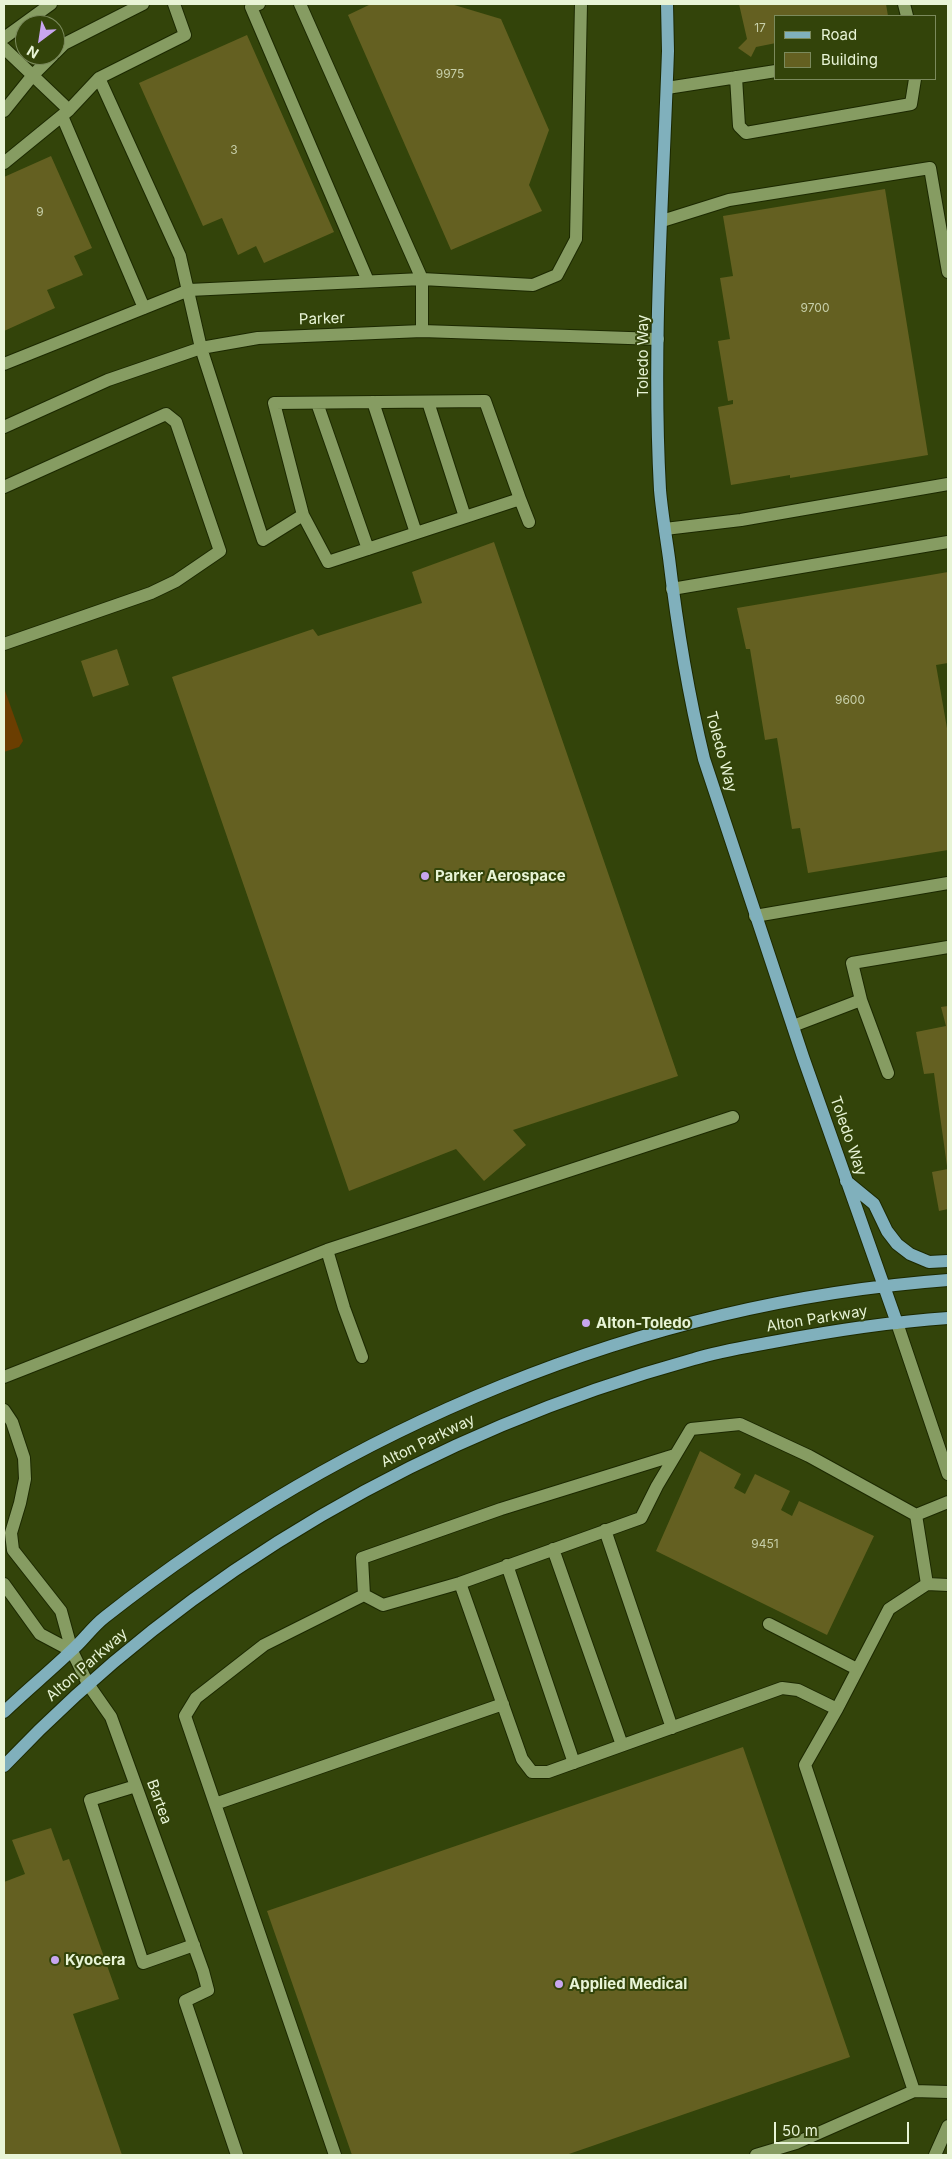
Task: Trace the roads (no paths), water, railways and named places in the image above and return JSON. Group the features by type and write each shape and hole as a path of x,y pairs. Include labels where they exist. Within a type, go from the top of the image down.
{"main road":[{"name":"Toledo Way","path":"667,4 667,88 658,339 660,482 672,589 694,715 704,759 755,916 897,1323"},
{"path":"846,1181 874,1204 887,1231 897,1244 910,1254 929,1262 948,1261"},
{"name":"Alton Parkway","path":"4,1712 72,1651 102,1620 182,1558 252,1513 331,1467 402,1429 467,1400 580,1356 662,1331 766,1306 883,1287 948,1280"},
{"name":"Alton Parkway","path":"4,1766 60,1709 118,1657 213,1585 280,1540 346,1501 430,1456 469,1438 599,1388 696,1358 795,1338 897,1323 948,1318"}],"street":[{"path":"4,38 51,4"},
{"path":"65,43 143,4"},
{"path":"4,163 66,113 99,78 185,35 174,4"},
{"path":"259,4 252,7 368,281"},
{"path":"300,4 422,279 422,331"},
{"path":"4,364 188,290 422,279 533,285 557,275 576,239 581,4"},
{"path":"4,48 33,76 66,113 144,308"},
{"path":"4,111 44,65"},
{"path":"667,88 774,71"},
{"path":"736,77 739,126 746,133 911,104 916,85 915,80"},
{"path":"99,78 180,256 201,348 263,540 303,515"},
{"path":"662,220 729,200 930,168 948,272"},
{"name":"Parker","path":"4,427 108,380 201,348 258,338 422,331 658,339"},
{"path":"373,402 416,533"},
{"path":"428,402 466,517"},
{"path":"520,500 328,562 303,515 274,403 485,402 529,522"},
{"path":"317,403 368,549"},
{"path":"4,487 166,414 176,422 220,551 176,581 152,592 4,644"},
{"path":"665,529 741,520 948,484"},
{"path":"672,589 948,542"},
{"path":"755,916 948,883"},
{"path":"888,1073 861,1000 852,963 948,947"},
{"path":"793,1026 861,1000"},
{"path":"4,1377 328,1250 733,1117"},
{"path":"328,1250 344,1308 362,1357"},
{"name":"Toledo Way","path":"897,1323 948,1474"},
{"name":"Bartea","path":"4,1410 12,1422 24,1458 25,1479 12,1533 13,1550 61,1611 72,1651 88,1684 111,1717 204,1971 208,1990 185,2001 237,2155"},
{"path":"364,1595 382,1605 460,1583 641,1518 691,1428 740,1424 809,1456 916,1515"},
{"path":"364,1595 362,1558 501,1509 675,1455"},
{"path":"916,1515 948,1502"},
{"path":"916,1515 928,1584"},
{"path":"605,1530 672,1728"},
{"path":"553,1549 622,1746"},
{"path":"506,1565 574,1763"},
{"path":"460,1583 522,1759 532,1772 548,1772 782,1688 798,1690 837,1709"},
{"path":"4,1584 40,1634 72,1651"},
{"path":"914,2091 805,1765 837,1709 889,1609 928,1584 948,1585"},
{"path":"335,2155 186,1716 196,1698 264,1645 364,1595"},
{"path":"769,1624 857,1668"},
{"path":"215,1804 503,1704"},
{"path":"136,1786 90,1800 143,1962 194,1945"},
{"path":"756,2155 796,2143 914,2091 948,2092"},
{"path":"935,2155 948,2126"}],"place":[{"name":"Parker Aerospace","path":"425,876"},
{"name":"Alton-Toledo","path":"586,1323"},
{"name":"Kyocera","path":"55,1960"},
{"name":"Applied Medical","path":"559,1984"}]}
